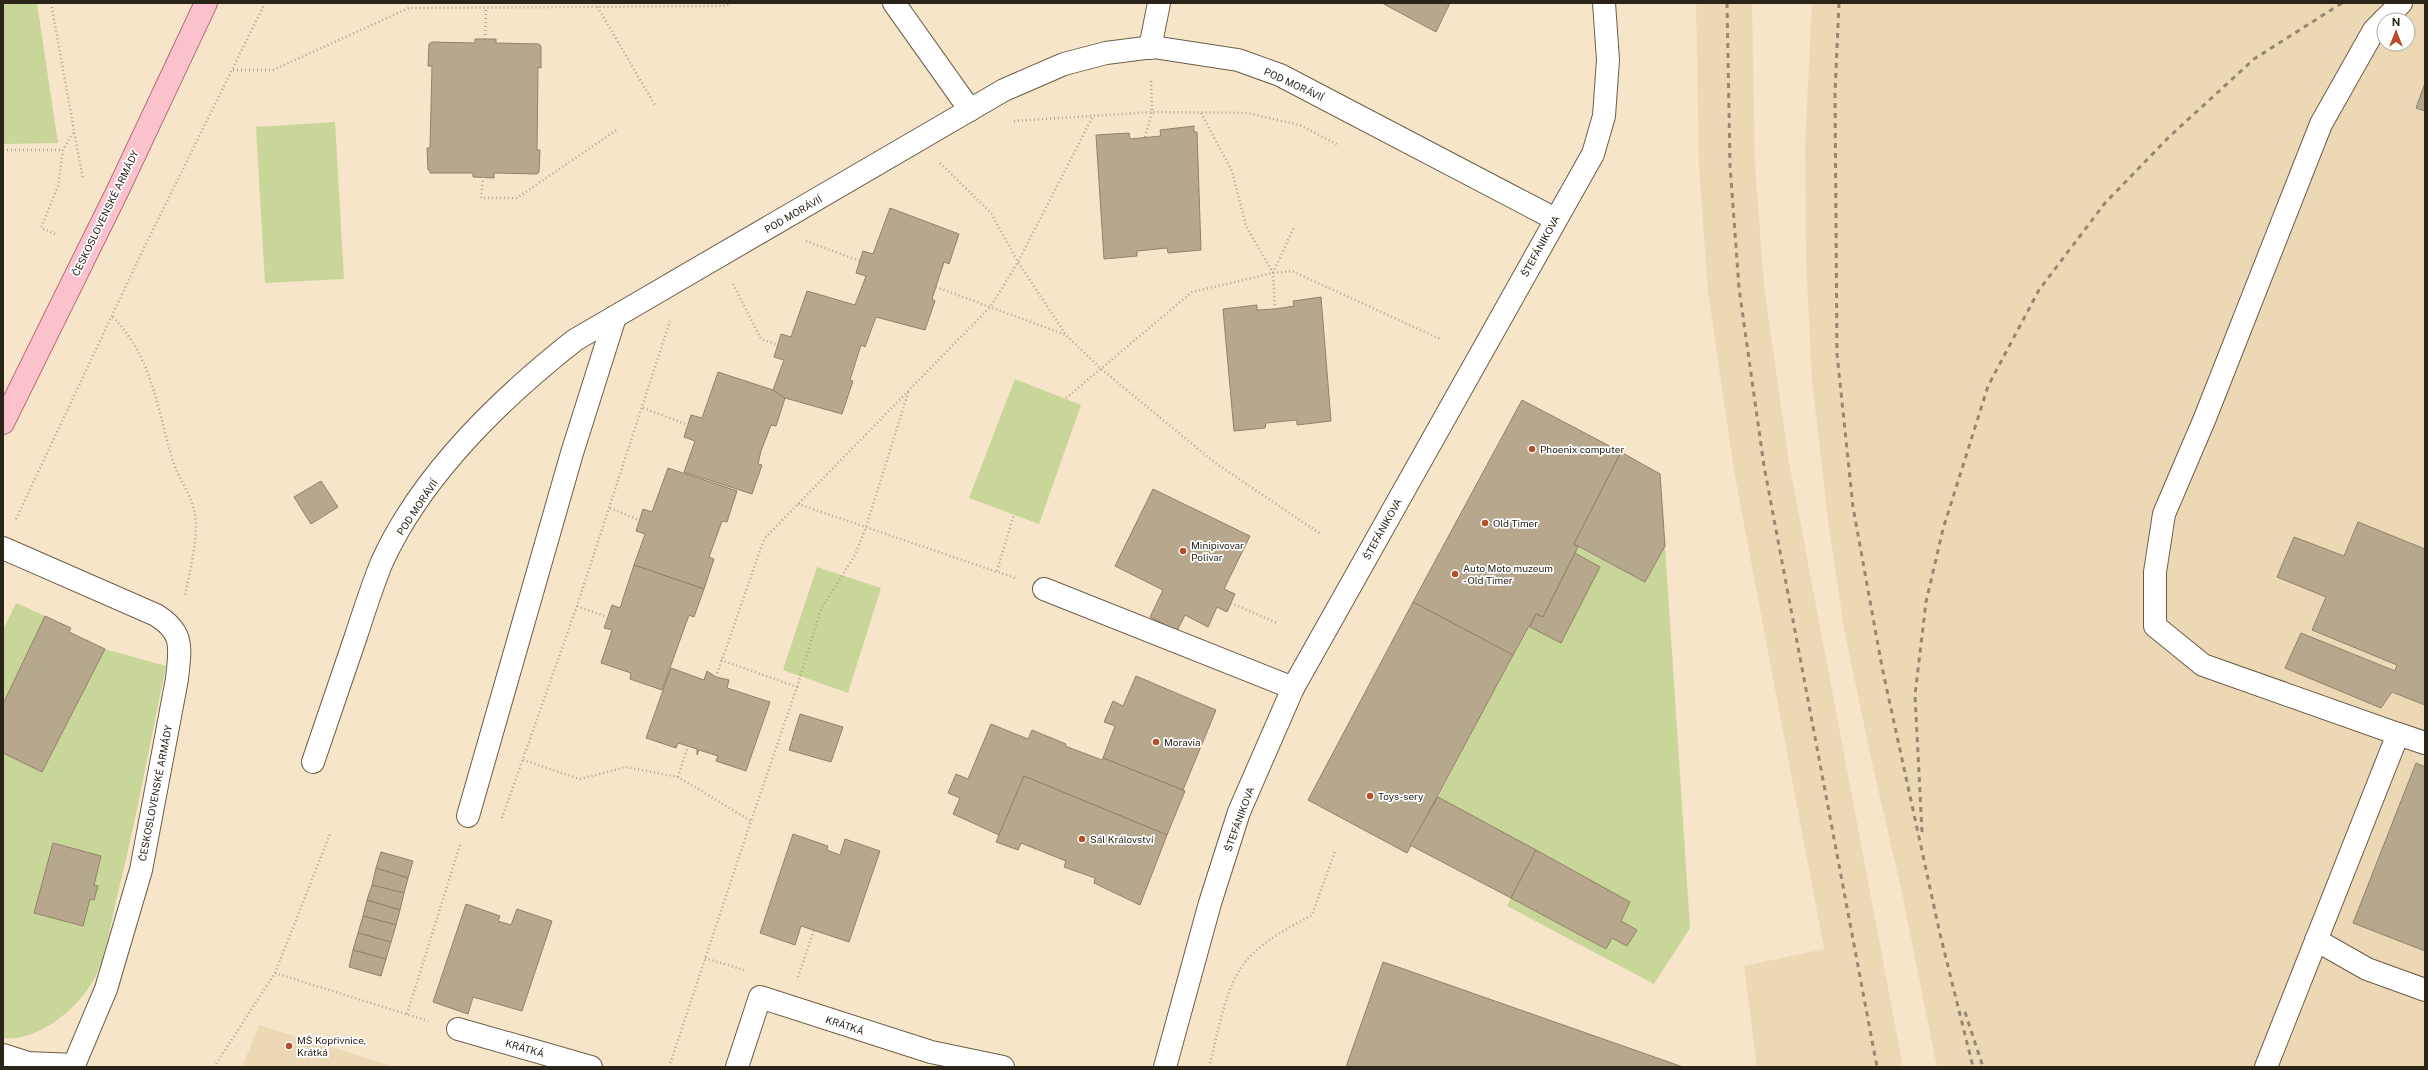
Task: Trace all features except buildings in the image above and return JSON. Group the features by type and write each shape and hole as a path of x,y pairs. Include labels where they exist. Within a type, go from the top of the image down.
{"main road":[{"name":"ČESKOSLOVENSKÉ ARMÁDY","path":"3,423 118,190 206,3"}],"street":[{"path":"894,3 970,110"},
{"path":"1150,48 1159,3"},
{"name":"ŠTEFÁNIKOVA","path":"1165,1067 1210,903 1239,812 1293,688 1555,219 1593,154 1604,116 1608,60 1604,3"},
{"path":"2392,12 2401,3"},
{"path":"2376,28 2321,124 2205,418 2164,514 2155,572 2155,626 2203,665 2425,743"},
{"name":"POD MORÁVIÍ","path":"313,762 382,562 423,494 459,448 536,371 575,340 1004,90 1064,64 1106,53 1150,48 1195,52 1238,60 1280,76 1555,219"},
{"path":"468,816 572,453 615,317"},
{"path":"3,548 156,615 171,624 178,635"},
{"path":"1044,588 1293,688"},
{"name":"ČESKOSLOVENSKÉ ARMÁDY","path":"3,1055 28,1063 74,1066 106,989 141,870 177,679 178,635"},
{"path":"2266,1067 2398,734"},
{"path":"2316,940 2367,969 2425,990"},
{"name":"KRÁTKÁ","path":"737,1067 760,997 931,1052 1003,1067"},
{"name":"KRÁTKÁ","path":"458,1029 591,1067"}],"path":[{"path":"51,3 83,180"},
{"path":"13,526 113,317 141,254 192,154 265,3"},
{"path":"233,70 273,70 409,8 597,5 726,6 731,3"},
{"path":"597,5 656,107"},
{"path":"485,39 486,7"},
{"path":"1145,137 1152,112"},
{"path":"1013,121 1152,112 1247,114 1300,125 1338,145"},
{"path":"1201,113 1232,171 1246,226 1273,273 1275,309"},
{"path":"716,677 764,539 991,306 1018,262 1093,116"},
{"path":"483,177 481,198 518,198 618,129"},
{"path":"55,234 41,228 58,186 63,150 74,131"},
{"path":"3,150 63,150"},
{"path":"932,166 946,158"},
{"path":"939,162 991,213 1018,262 1066,335 1100,368 1214,462 1322,535"},
{"path":"1273,273 1294,227"},
{"path":"810,236 803,240 860,261"},
{"path":"1066,398 1192,292 1273,273 1292,271 1440,338"},
{"path":"725,286 738,279"},
{"path":"732,282 761,339 778,345"},
{"path":"936,287 991,306 1066,335"},
{"path":"113,317 128,332 149,372 174,463 192,501 196,516 195,534 178,635"},
{"path":"407,1014 468,816 500,822 577,606 644,408 671,319"},
{"path":"669,1067 797,687 821,609 855,556 866,527 910,389"},
{"path":"644,408 688,425"},
{"path":"798,504 1044,588"},
{"path":"610,508 639,520"},
{"path":"997,571 1014,514"},
{"path":"1231,603 1277,623"},
{"path":"577,606 607,617"},
{"path":"721,660 797,687"},
{"path":"678,777 688,746"},
{"path":"523,760 580,779 626,767 678,777 751,821"},
{"path":"214,1067 275,973 330,834"},
{"path":"1209,1067 1231,988 1238,972 1250,957 1276,936 1312,915 1335,851"},
{"path":"275,973 424,1020"}],"shaded area":[{"path":"1696,3 1752,3 1755,164 1764,286 1789,462 1903,1067 1757,1067 1744,966 1824,949 1734,471 1708,292 1699,167"},
{"path":"1812,3 2425,3 2425,1067 1937,1067 1902,893 1872,763 1844,629 1828,520 1812,380 1806,262 1805,145"},
{"name":"MŠ Kopřivnice, Krátká","path":"259,1025 396,1067 242,1067"}],"green space":[{"path":"3,3 37,3 58,143 3,144"},
{"path":"335,122 344,279 265,283 256,127"},
{"path":"1015,379 1081,405 1039,524 969,498"},
{"path":"1665,546 1690,928 1654,984 1507,906 1511,898 1606,949 1612,938 1627,946 1637,930 1621,921 1630,902 1438,797 1513,655 1530,627 1561,643 1600,567 1575,553 1578,547 1645,582"},
{"path":"817,567 881,588 848,693 783,670"},
{"path":"16,603 45,616 3,704 3,630"},
{"path":"105,649 166,666 137,811 106,945 97,973 91,985 71,1009 45,1028 31,1034 17,1038 3,1038 3,753 42,772"}],"railway":[{"path":"1727,3 1730,165 1739,288 1764,466 1877,1067"},
{"path":"1839,3 1835,93 1837,354 1853,507 1882,667 1940,934 1973,1067"},
{"path":"1922,832 1915,695 1926,602 1943,529 1988,386 2039,290 2105,203 2169,137 2254,59 2342,3"},
{"path":"1965,1012 1983,1067"}],"place":[{"name":"Phoenix computer","path":"1532,449"},
{"name":"Old Timer","path":"1485,523"},
{"name":"Minipivovar Polivar","path":"1183,551"},
{"name":"Auto Moto muzeum - Old Timer","path":"1455,574"},
{"name":"Moravia","path":"1156,742"},
{"name":"Toys-sery","path":"1370,796"},
{"name":"Sál Království","path":"1082,839"},
{"name":"MŠ Kopřivnice, Krátká","path":"289,1046"}]}
